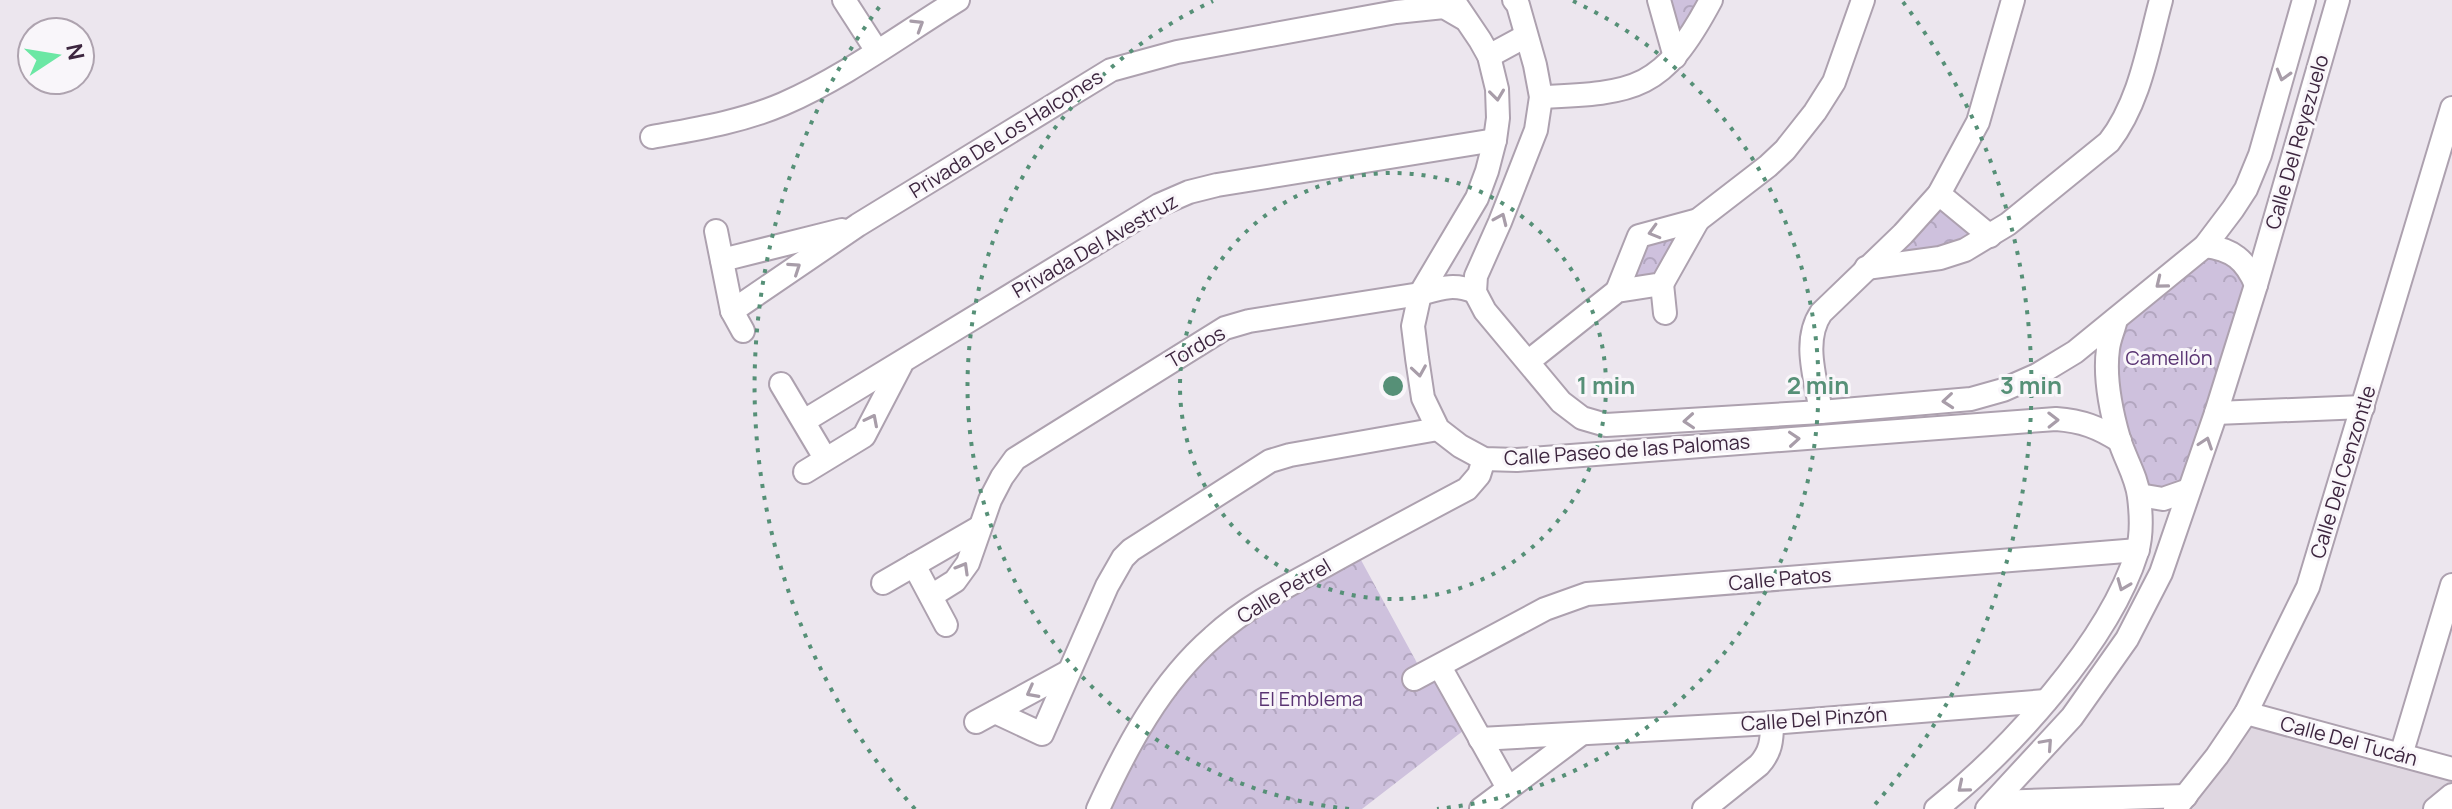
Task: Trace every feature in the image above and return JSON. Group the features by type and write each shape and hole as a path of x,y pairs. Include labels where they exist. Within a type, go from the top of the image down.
{"street":[{"path":"844,0 877,51"},
{"path":"1068,672 986,717 1042,734 1110,579 1131,550 1270,461 1438,429 1423,398 1413,326 1420,294 1477,198 1495,140 1498,118 1497,89 1489,56 1453,0"},
{"path":"1659,0 1675,57"},
{"path":"1541,97 1595,94 1624,90 1643,83 1675,57 1711,0"},
{"path":"1529,361 1617,291 1652,285 1698,220 1768,166 1801,132 1834,82 1863,0"},
{"path":"1821,412 1811,340 1813,325 1821,313 1903,234 1939,194 1978,122 2013,0"},
{"path":"1866,268 1940,258 1965,250 2008,224 2109,142 2131,108 2161,0"},
{"name":"Calle Del Reyezuelo","path":"2205,246 2246,189 2260,155 2304,0"},
{"name":"Calle Del Reyezuelo","path":"2256,285 2338,0"},
{"path":"652,137 744,119 782,105 819,87 954,1"},
{"path":"1475,292 1476,276 1536,130 1541,97 1516,2"},
{"name":"Privada De Los Halcones","path":"732,311 858,225 1111,70 1177,52 1404,6 1444,7 1470,24"},
{"path":"1489,56 1526,36"},
{"name":"Calle Del Cenzontle","path":"2181,803 2246,713 2308,587 2452,108"},
{"name":"Privada Del Avestruz","path":"804,421 1159,205 1189,192 1495,140"},
{"path":"1939,194 1990,236"},
{"path":"1617,291 1639,236 1698,220"},
{"name":"Privada De Los Halcones","path":"722,260 858,225"},
{"path":"716,231 732,311 743,331"},
{"path":"1991,806 2072,717 2127,639 2161,573 2256,285 2250,269 2238,256 2223,248 2205,246"},
{"name":"Calle Paseo de las Palomas","path":"1475,292 1485,311 1561,402 1582,418 1606,425 1821,412 1971,399 2003,390 2075,352 2205,246"},
{"name":"Tordos","path":"931,596 955,581 968,563 996,488 1015,459 1225,328 1249,321 1460,285 1475,292"},
{"path":"1652,285 1665,313"},
{"path":"1936,809 1970,782 2046,701 2085,652 2117,599 2138,550 2139,495 2120,441 2107,378 2108,348 2116,319"},
{"path":"805,472 864,436 901,364"},
{"path":"781,384 825,458"},
{"path":"2216,413 2363,407"},
{"name":"Calle Paseo de las Palomas","path":"1438,429 1484,459 1517,460 2056,419 2098,427 2120,441"},
{"name":"Calle Petrel","path":"1098,809 1119,764 1154,703 1212,638 1264,598 1467,489 1479,475 1484,459"},
{"path":"2139,495 2163,499 2189,490"},
{"path":"883,583 980,527"},
{"name":"Calle Patos","path":"1414,679 1545,609 1587,594 2138,550"},
{"path":"914,565 946,625"},
{"path":"2401,755 2452,585"},
{"path":"1440,667 1508,788"},
{"name":"Calle Del Pinzón","path":"1480,739 1772,723 2046,701"},
{"name":"Calle Del Tucán","path":"2246,713 2452,769"},
{"path":"1704,809 1767,757 1771,749 1772,723"},
{"path":"1481,809 1581,734"},
{"path":"2435,809 2452,795"},
{"path":"1991,806 2181,803"}],"shaded area":[{"path":"2246,713 2452,769 2452,795 2434,809 2175,809"}],"green space":[{"path":"1659,0 1711,0 1675,57"},
{"path":"1939,194 1990,236 1866,268"},
{"path":"1698,220 1662,284 1617,291 1639,236"},
{"name":"Camellón","path":"2205,246 2250,269 2189,490 2153,499 2120,441 2116,320"},
{"name":"El Emblema","path":"1355,549 1423,674 1440,667 1472,724 1362,809 1098,809 1186,664"}]}
